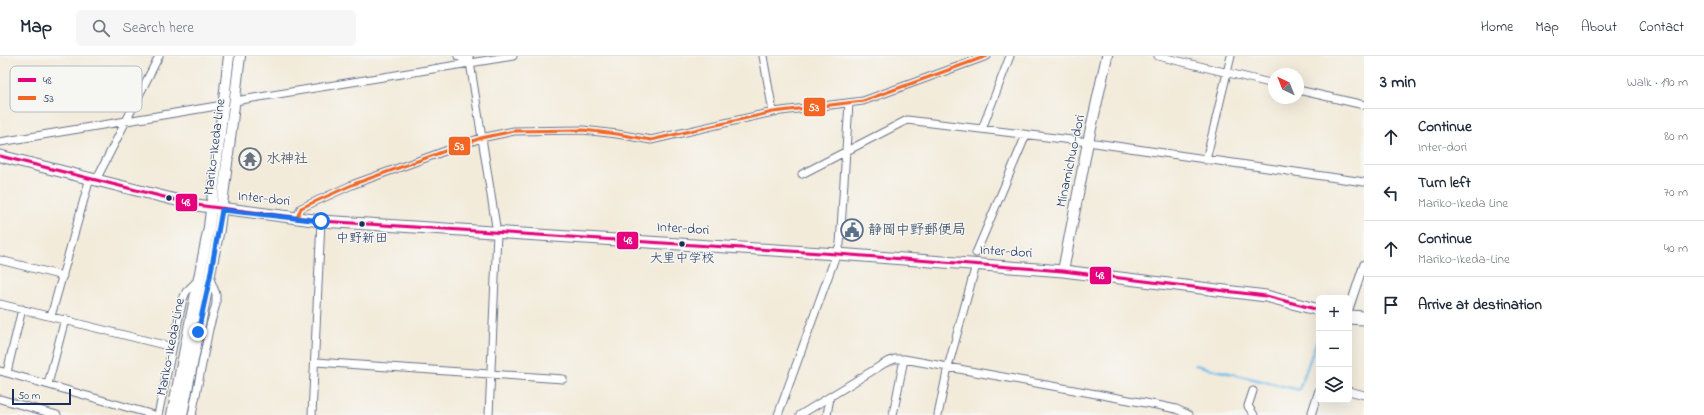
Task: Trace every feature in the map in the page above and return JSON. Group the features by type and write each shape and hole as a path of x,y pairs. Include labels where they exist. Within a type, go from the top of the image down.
{"highway":[{"path":"1352,317 1364,318"}],"main road":[{"name":"Inter-dori","path":"0,156 217,209 321,221 837,254 1062,271 1266,296 1316,309"},
{"path":"1352,318 1364,321"}],"street":[{"path":"142,89 159,56"},
{"name":"Mariko-Ikeda Line","path":"202,283 210,277 217,209 223,105 229,56"},
{"name":"Mariko-Ikeda Line","path":"202,283 217,209 235,102 240,56"},
{"path":"458,56 469,59"},
{"path":"235,102 469,59 513,56"},
{"path":"763,56 773,112"},
{"path":"298,218 301,208 354,184 481,138 514,131 583,130 651,140 773,112 863,101 987,56"},
{"path":"982,129 1010,56"},
{"name":"Minamichuo-dori","path":"1062,271 1107,56"},
{"path":"1158,56 1268,83"},
{"path":"1206,160 1231,56"},
{"path":"469,59 497,233 489,415"},
{"path":"1304,91 1364,106"},
{"path":"778,415 840,244 849,103"},
{"path":"0,142 223,105"},
{"path":"51,316 93,179 131,112"},
{"path":"802,174 907,120 1088,142 1364,182"},
{"path":"976,253 1026,135"},
{"path":"312,415 316,362 321,221"},
{"path":"0,260 63,276"},
{"path":"1352,300 1364,264"},
{"path":"938,415 948,366 976,265"},
{"path":"192,415 209,329 216,304 216,294 210,277"},
{"path":"158,415 183,299 186,292 196,283 202,283"},
{"name":"Mariko-Ikeda-Line","path":"172,415 202,283"},
{"name":"Mariko-Ikeda-Line","path":"182,415 202,283"},
{"path":"0,304 172,347"},
{"path":"22,309 4,372 48,384 129,412 154,415"},
{"path":"48,384 65,320"},
{"path":"800,415 885,363 895,359 904,359 1162,406 1176,409 1189,415"},
{"path":"893,415 904,359"},
{"path":"316,362 563,379"},
{"path":"1253,391 1248,406 1254,415"},
{"path":"1352,392 1364,395"},
{"path":"827,415 830,397"},
{"path":"0,399 57,415"},
{"path":"1311,415 1316,399"}],"waterway":[{"path":"1195,365 1299,390 1316,343"}],"transit line":[{"name":"53","path":"297,218 301,208 354,184 481,138 514,131 583,130 651,140 773,112 863,101 987,56"},
{"name":"48","path":"0,156 196,205 321,221 837,254 1063,271 1266,296 1316,309"}],"place":[{"name":"水神社","path":"250,159"},
{"name":"中野新田","path":"362,224"},
{"name":"静岡中野郵便局","path":"852,230"},
{"name":"大里中学校","path":"682,244"}],"route":[{"path":"198,332 222,210 321,221"}]}
